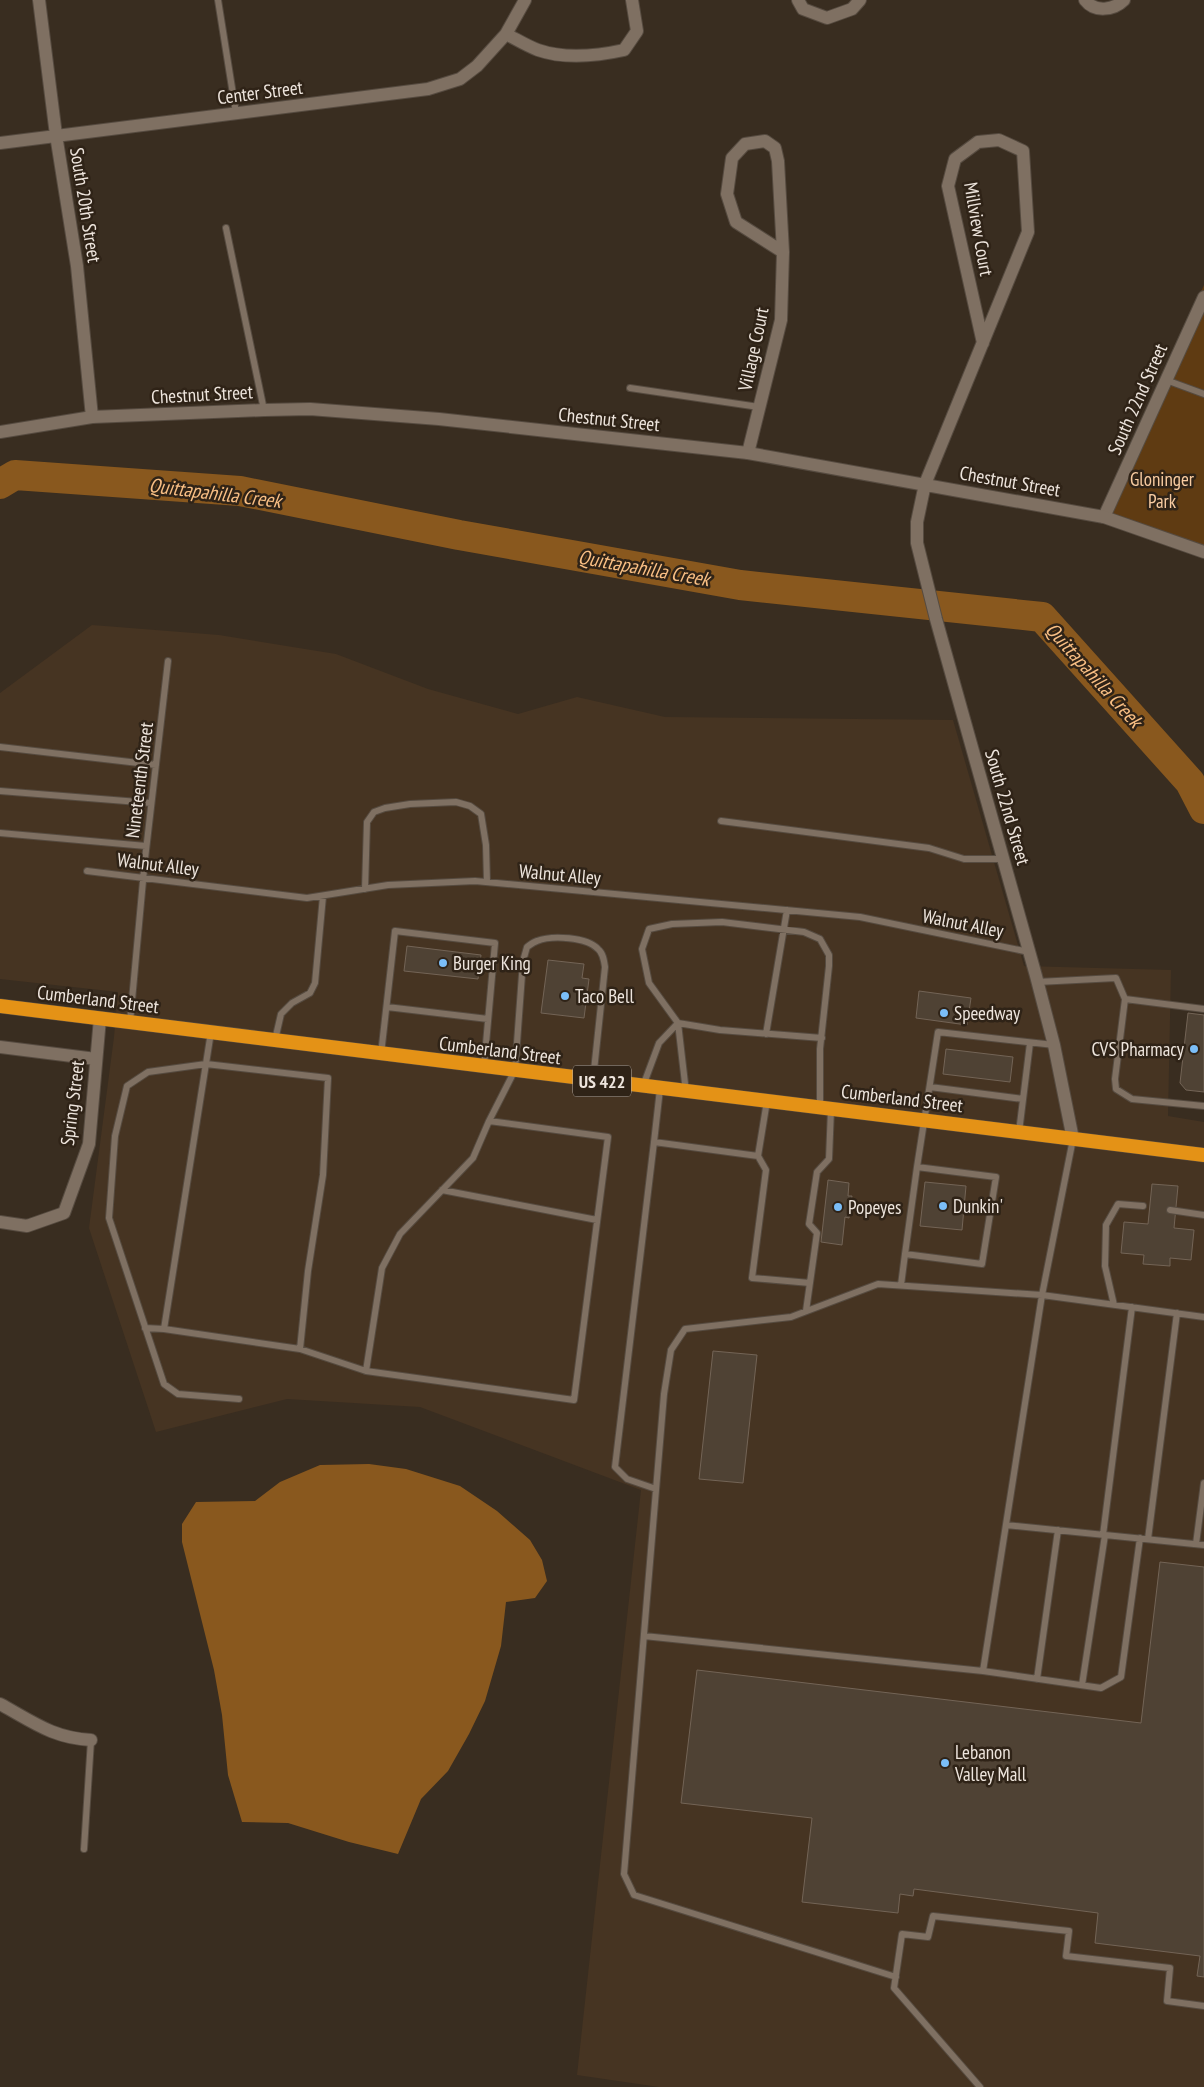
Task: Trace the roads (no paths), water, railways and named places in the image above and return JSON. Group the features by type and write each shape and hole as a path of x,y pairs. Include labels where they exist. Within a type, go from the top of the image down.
{"highway":[{"name":"Cumberland Street","path":"0,1006 1204,1155"}],"street":[{"name":"South 20th Street","path":"39,0 56,135 77,266 92,417"},
{"name":"Center Street","path":"0,144 56,135 428,89 460,79 477,66 506,34 525,0"},
{"path":"506,34 538,50 574,55 598,56 624,50 637,31 632,0"},
{"path":"798,0 803,9 827,18 852,10 860,0"},
{"path":"1085,0 1098,9 1117,7 1124,0"},
{"name":"Millview Court","path":"925,484 983,343 1028,232 1023,151 999,140 978,142 956,159 948,186 983,343"},
{"name":"Village Court","path":"748,453 782,320 783,252 776,148 765,141 745,144 732,158 727,194 736,222 783,252"},
{"name":"South 22nd Street","path":"1104,517 1204,297"},
{"name":"Chestnut Street","path":"0,432 92,417 264,410 310,409 439,419 748,453 1104,517 1204,552"},
{"name":"South 22nd Street","path":"925,484 917,522 917,543 936,619 1054,1045 1073,1139"},
{"name":"Spring Street","path":"0,1222 27,1226 64,1213 89,1144 100,1018"},
{"path":"0,1047 96,1059"},
{"path":"0,1704 53,1734 71,1739 91,1740"}],"lane":[{"path":"218,0 236,113"},
{"path":"226,228 264,410"},
{"path":"1166,380 1204,394"},
{"path":"630,388 759,407"},
{"name":"Nineteenth Street","path":"130,1022 146,846 168,661"},
{"path":"0,746 156,765"},
{"path":"0,791 151,804"},
{"path":"366,889 368,822 374,812 385,808 431,803 463,804 470,806 481,814 486,845 487,882"},
{"path":"721,821 929,848 964,859 1003,859"},
{"path":"0,833 146,846"},
{"name":"Walnut Alley","path":"87,871 307,898 388,885 487,882 860,917 1029,952"},
{"path":"275,1040 281,1014 292,1003 310,993 315,983 323,896"},
{"path":"766,1034 787,910"},
{"path":"686,1092 678,1022 649,983 642,949 650,929 672,924 722,922 804,932 820,939 829,955 822,1038 825,1108 830,1159 817,1172 809,1224 817,1233 806,1311"},
{"path":"381,1054 396,931 495,943 484,1066"},
{"path":"366,1371 382,1268 400,1234 473,1158 515,1070 520,982 527,947 537,941 551,938 577,939 589,942 600,950 605,967 593,1080"},
{"path":"1037,982 1116,978 1125,999 1115,1078 1116,1089 1132,1099 1204,1106"},
{"path":"1125,999 1204,1010"},
{"path":"387,1007 488,1019"},
{"path":"678,1022 720,1030 822,1038"},
{"path":"643,1086 659,1043 678,1022"},
{"path":"164,1329 211,1032"},
{"path":"902,1285 917,1167 926,1120 938,1032 1054,1045"},
{"path":"1019,1132 1030,1043"},
{"path":"239,1399 178,1394 164,1384 109,1218 116,1136 126,1086 148,1072 206,1064 328,1078 323,1175 308,1271 300,1349"},
{"path":"930,1087 1023,1098"},
{"path":"656,1490 628,1479 615,1467 660,1089"},
{"path":"767,1101 758,1156 766,1170 752,1278 810,1283"},
{"path":"145,1328 164,1329 300,1349 366,1371 574,1400 608,1137 489,1121"},
{"path":"983,1671 1042,1295 1073,1139"},
{"path":"654,1142 758,1156"},
{"path":"905,1254 982,1264 996,1177 917,1167"},
{"path":"442,1190 597,1220"},
{"path":"1114,1305 1105,1266 1106,1225 1118,1204 1144,1206"},
{"path":"1170,1210 1204,1215"},
{"path":"896,1977 634,1895 624,1874 664,1394 671,1350 685,1329 791,1317 878,1284 1042,1295 1204,1317"},
{"path":"1082,1685 1104,1535 1132,1307"},
{"path":"1148,1540 1177,1313"},
{"path":"1196,1544 1204,1482"},
{"path":"1006,1525 1204,1545"},
{"path":"1038,1679 1058,1530"},
{"path":"644,1636 983,1671 1101,1688 1121,1677 1140,1538"},
{"path":"84,1849 91,1740"},
{"path":"980,2087 894,1988 902,1934 928,1937 933,1916 1069,1931 1066,1956 1170,1968 1167,2001 1204,2006"}],"waterway":[{"name":"Quittapahilla Creek","path":"0,484 15,475 240,491 459,535 740,585 1042,617 1190,782 1204,809"}],"place":[{"name":"Burger King","path":"443,963"},
{"name":"Taco Bell","path":"565,996"},
{"name":"Speedway","path":"944,1013"},
{"name":"CVS Pharmacy","path":"1194,1049"},
{"name":"Dunkin'","path":"943,1206"},
{"name":"Popeyes","path":"838,1207"},
{"name":"Lebanon Valley Mall","path":"945,1763"}],"park label":[{"name":"Gloninger Park","path":"1162,490"}]}
